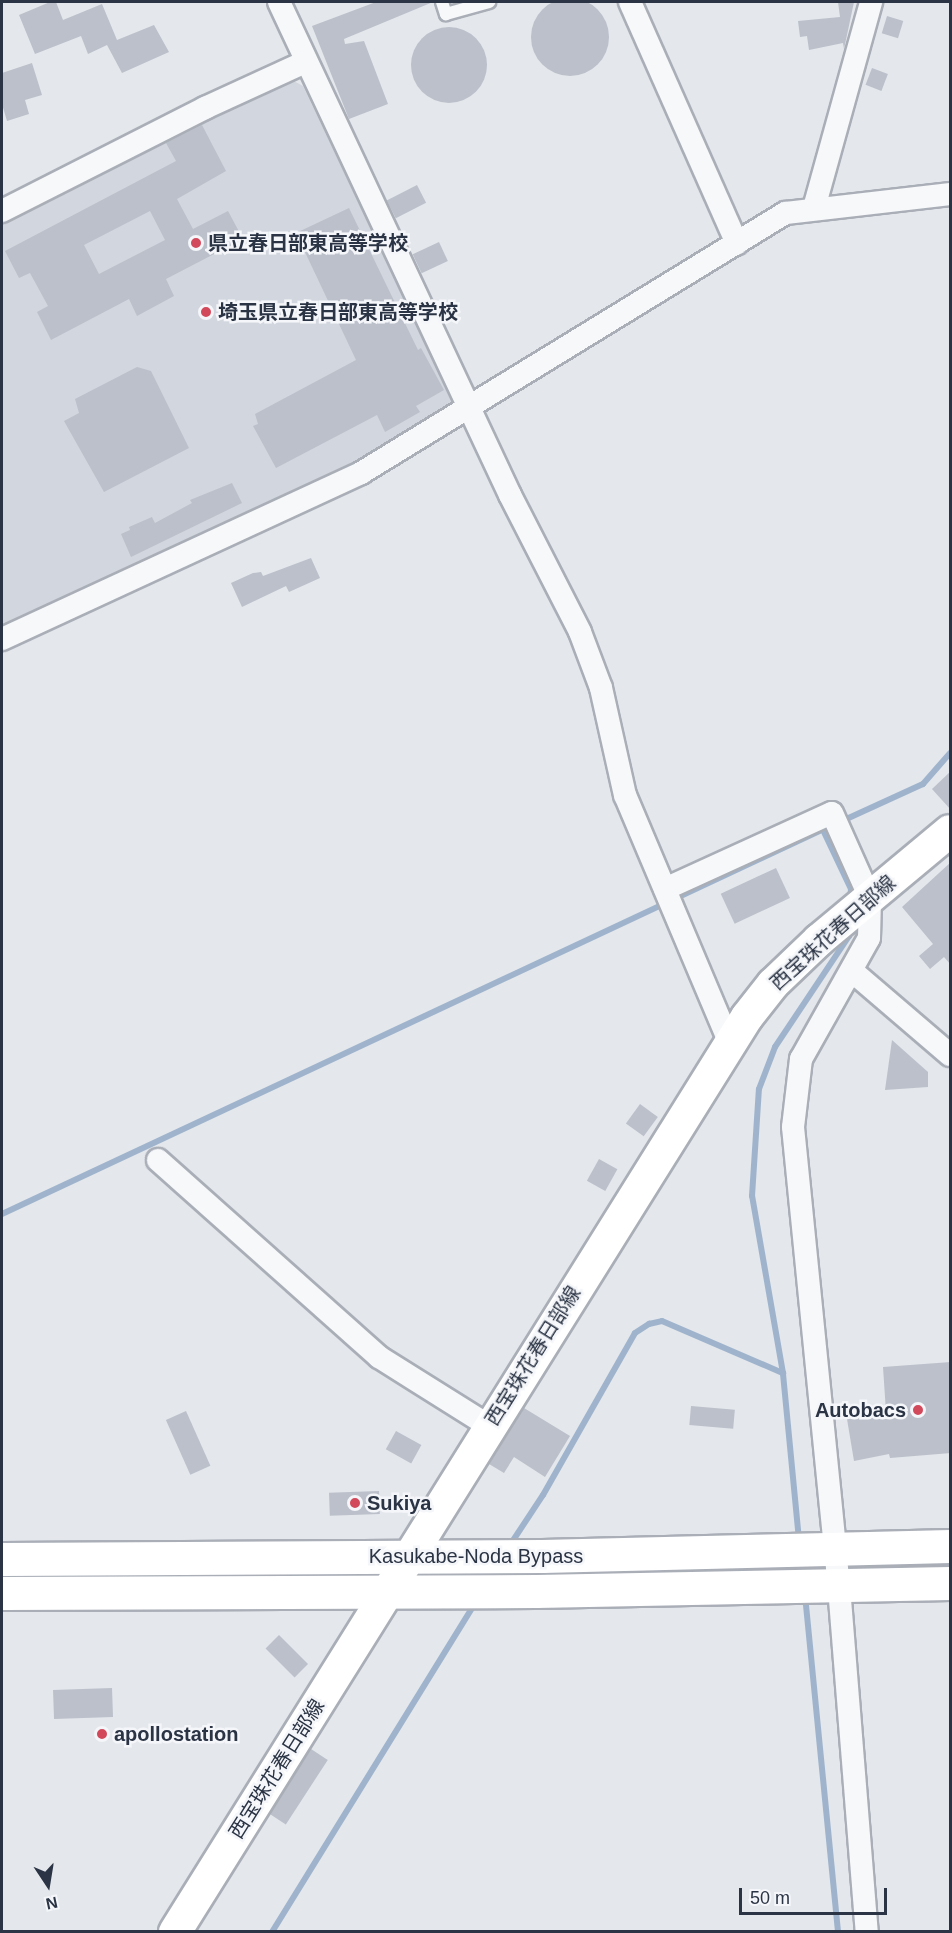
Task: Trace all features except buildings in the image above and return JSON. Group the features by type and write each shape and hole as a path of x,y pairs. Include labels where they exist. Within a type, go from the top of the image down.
{"highway":[{"name":"Kasukabe-Noda Bypass","path":"2,1558 409,1557 951,1546"},
{"name":"Kasukabe-Noda Bypass","path":"2,1593 839,1587 951,1583"}],"main road":[{"name":"西宝珠花春日部線","path":"175,1932 730,1043 773,984 838,925 951,831"}],"street":[{"path":"279,2 305,62 469,409 580,632 602,688 625,795 730,1043"},
{"path":"630,2 737,243"},
{"path":"814,208 872,2"},
{"path":"2,211 205,108 305,62"},
{"path":"2,639 361,473 786,213 951,194"},
{"path":"665,889 832,813 866,902 869,938 801,1059 793,1127 839,1587 867,1932"},
{"path":"852,971 951,1055"},
{"path":"158,1160 379,1357 489,1426"}],"lane":[{"path":"442,2 446,14 489,2"}],"shaded area":[{"name":"埼玉県立春日部東高等学校","path":"290,79 303,86 453,401 354,462 2,625 2,222"}],"waterway":[{"path":"842,821 923,784 950,753"},
{"path":"2,1214 824,829"},
{"path":"823,830 851,889 850,900"},
{"path":"799,1540 783,1373 752,1196 759,1089 775,1047 849,936 849,928"},
{"path":"510,1545 543,1495 635,1333 649,1324 662,1321 783,1373"},
{"path":"805,1595 838,1932"},
{"path":"272,1932 477,1600"}],"place":[{"name":"県立春日部東高等学校","path":"196,243"},
{"name":"埼玉県立春日部東高等学校","path":"206,312"},
{"name":"Autobacs","path":"918,1410"},
{"name":"Sukiya","path":"355,1503"},
{"name":"apollostation","path":"102,1734"}]}
